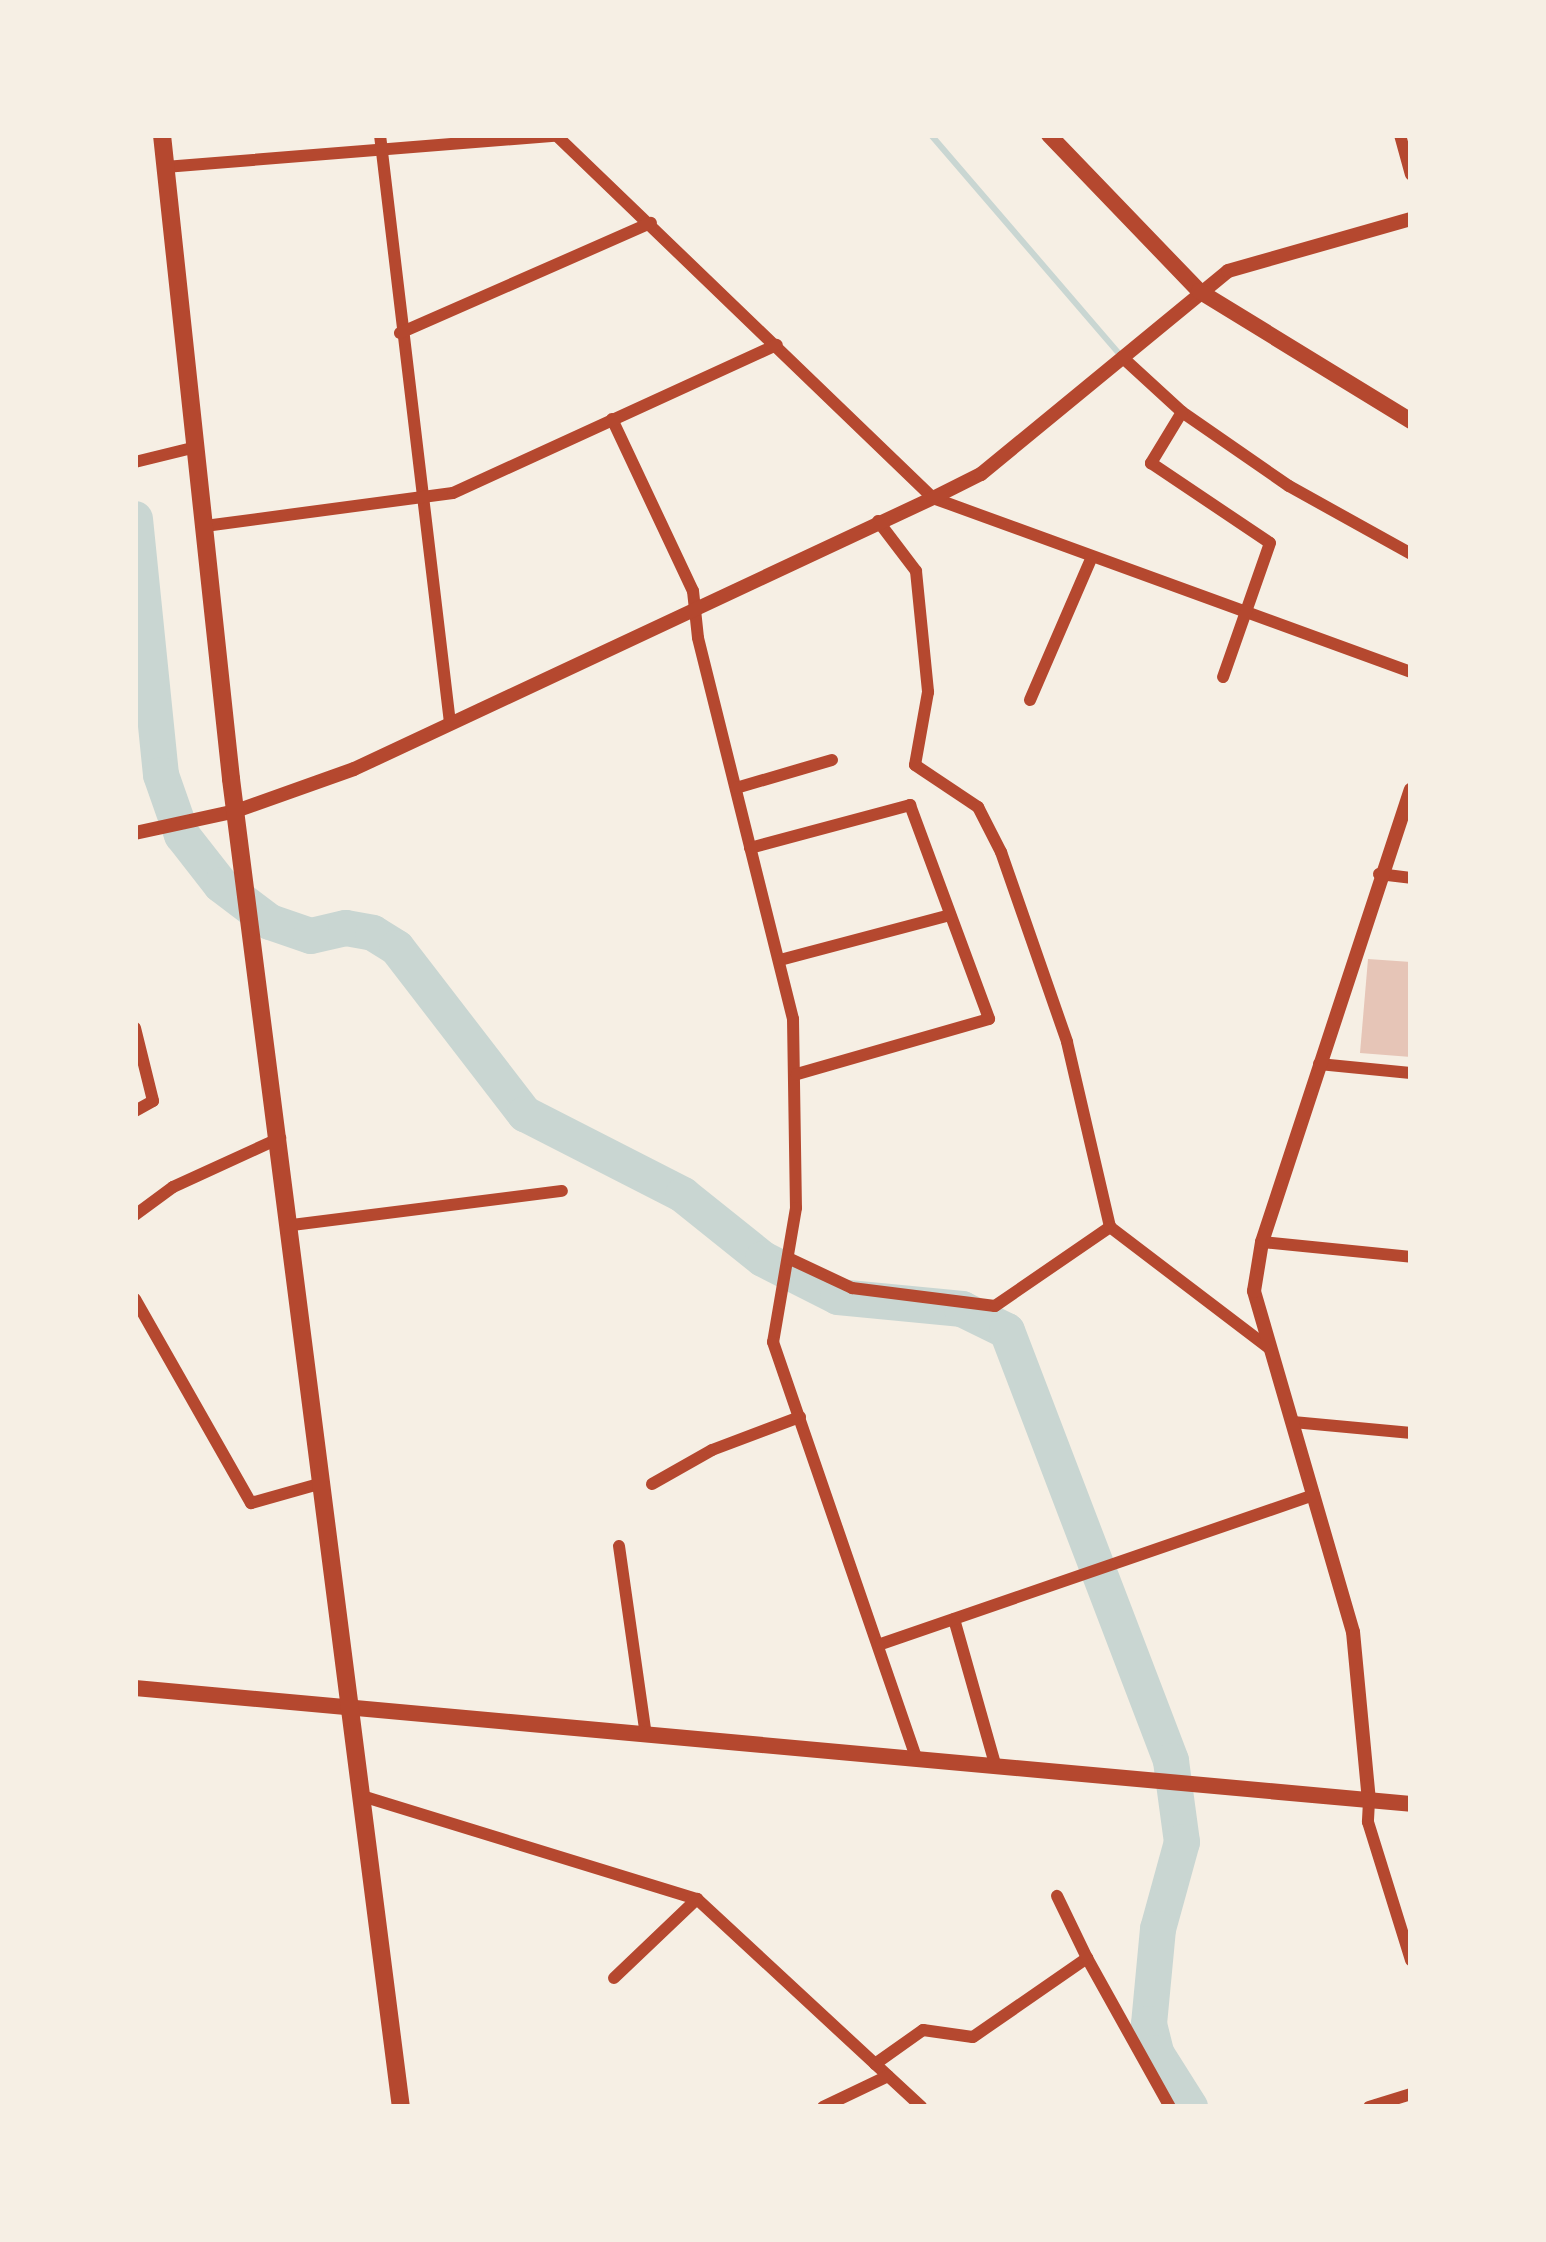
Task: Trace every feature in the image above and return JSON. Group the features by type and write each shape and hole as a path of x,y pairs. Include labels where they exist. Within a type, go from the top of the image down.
{"main road":[{"path":"162,135 243,872 281,1137 400,2107"},
{"path":"1048,135 1198,291 1411,422"},
{"path":"135,1688 349,1713 1411,1804"}],"street":[{"path":"380,135 420,503 450,723"},
{"path":"1400,135 1411,175"},
{"path":"165,167 560,136 933,498 1090,559 1411,672"},
{"path":"135,833 236,811 450,723 933,498 981,474 1228,271 1411,219"},
{"path":"400,333 651,223"},
{"path":"205,526 420,503 777,345"},
{"path":"1122,357 1182,412 1289,486 1411,554"},
{"path":"1182,412 1151,463 1270,543 1223,677"},
{"path":"612,419 693,591 780,960 796,1075 796,1208 773,1342 917,1760"},
{"path":"135,462 196,447"},
{"path":"878,521 916,571 928,692 915,765 978,807 1001,852 1067,1042 1110,1227 1271,1349"},
{"path":"1030,700 1090,559"},
{"path":"736,788 832,760"},
{"path":"1411,790 1379,874 1262,1242 1254,1291 1353,1632 1368,1822 1411,1960"},
{"path":"750,848 910,805 985,1026 796,1075"},
{"path":"1379,874 1411,878"},
{"path":"780,960 950,915"},
{"path":"135,1028 153,1101 135,1112"},
{"path":"1319,1064 1411,1073"},
{"path":"135,1215 173,1187 281,1137"},
{"path":"292,1226 562,1191"},
{"path":"788,1258 852,1288 994,1306 1110,1227"},
{"path":"1262,1242 1411,1257"},
{"path":"135,1299 251,1503 322,1483"},
{"path":"652,1484 712,1450 800,1417"},
{"path":"1293,1422 1411,1433"},
{"path":"880,1644 1314,1495"},
{"path":"619,1546 646,1736"},
{"path":"954,1619 996,1767"},
{"path":"362,1796 697,1899 922,2107"},
{"path":"1057,1896 1170,2107"},
{"path":"614,1978 697,1899"},
{"path":"874,2064 922,2030 973,2037 1087,1958"},
{"path":"823,2107 888,2076"},
{"path":"1369,2107 1411,2094"}],"building":[{"path":"1368,959 1411,962 1411,1057 1360,1053"}],"waterway":[{"path":"931,135 1122,357"},
{"path":"135,519 161,775 182,835 221,885 270,922 311,936 346,928 373,933 397,948 525,1114 683,1195 763,1259 838,1297 962,1309 1007,1331 1171,1761 1182,1842 1158,1929 1149,2024 1156,2053 1190,2107"}]}
